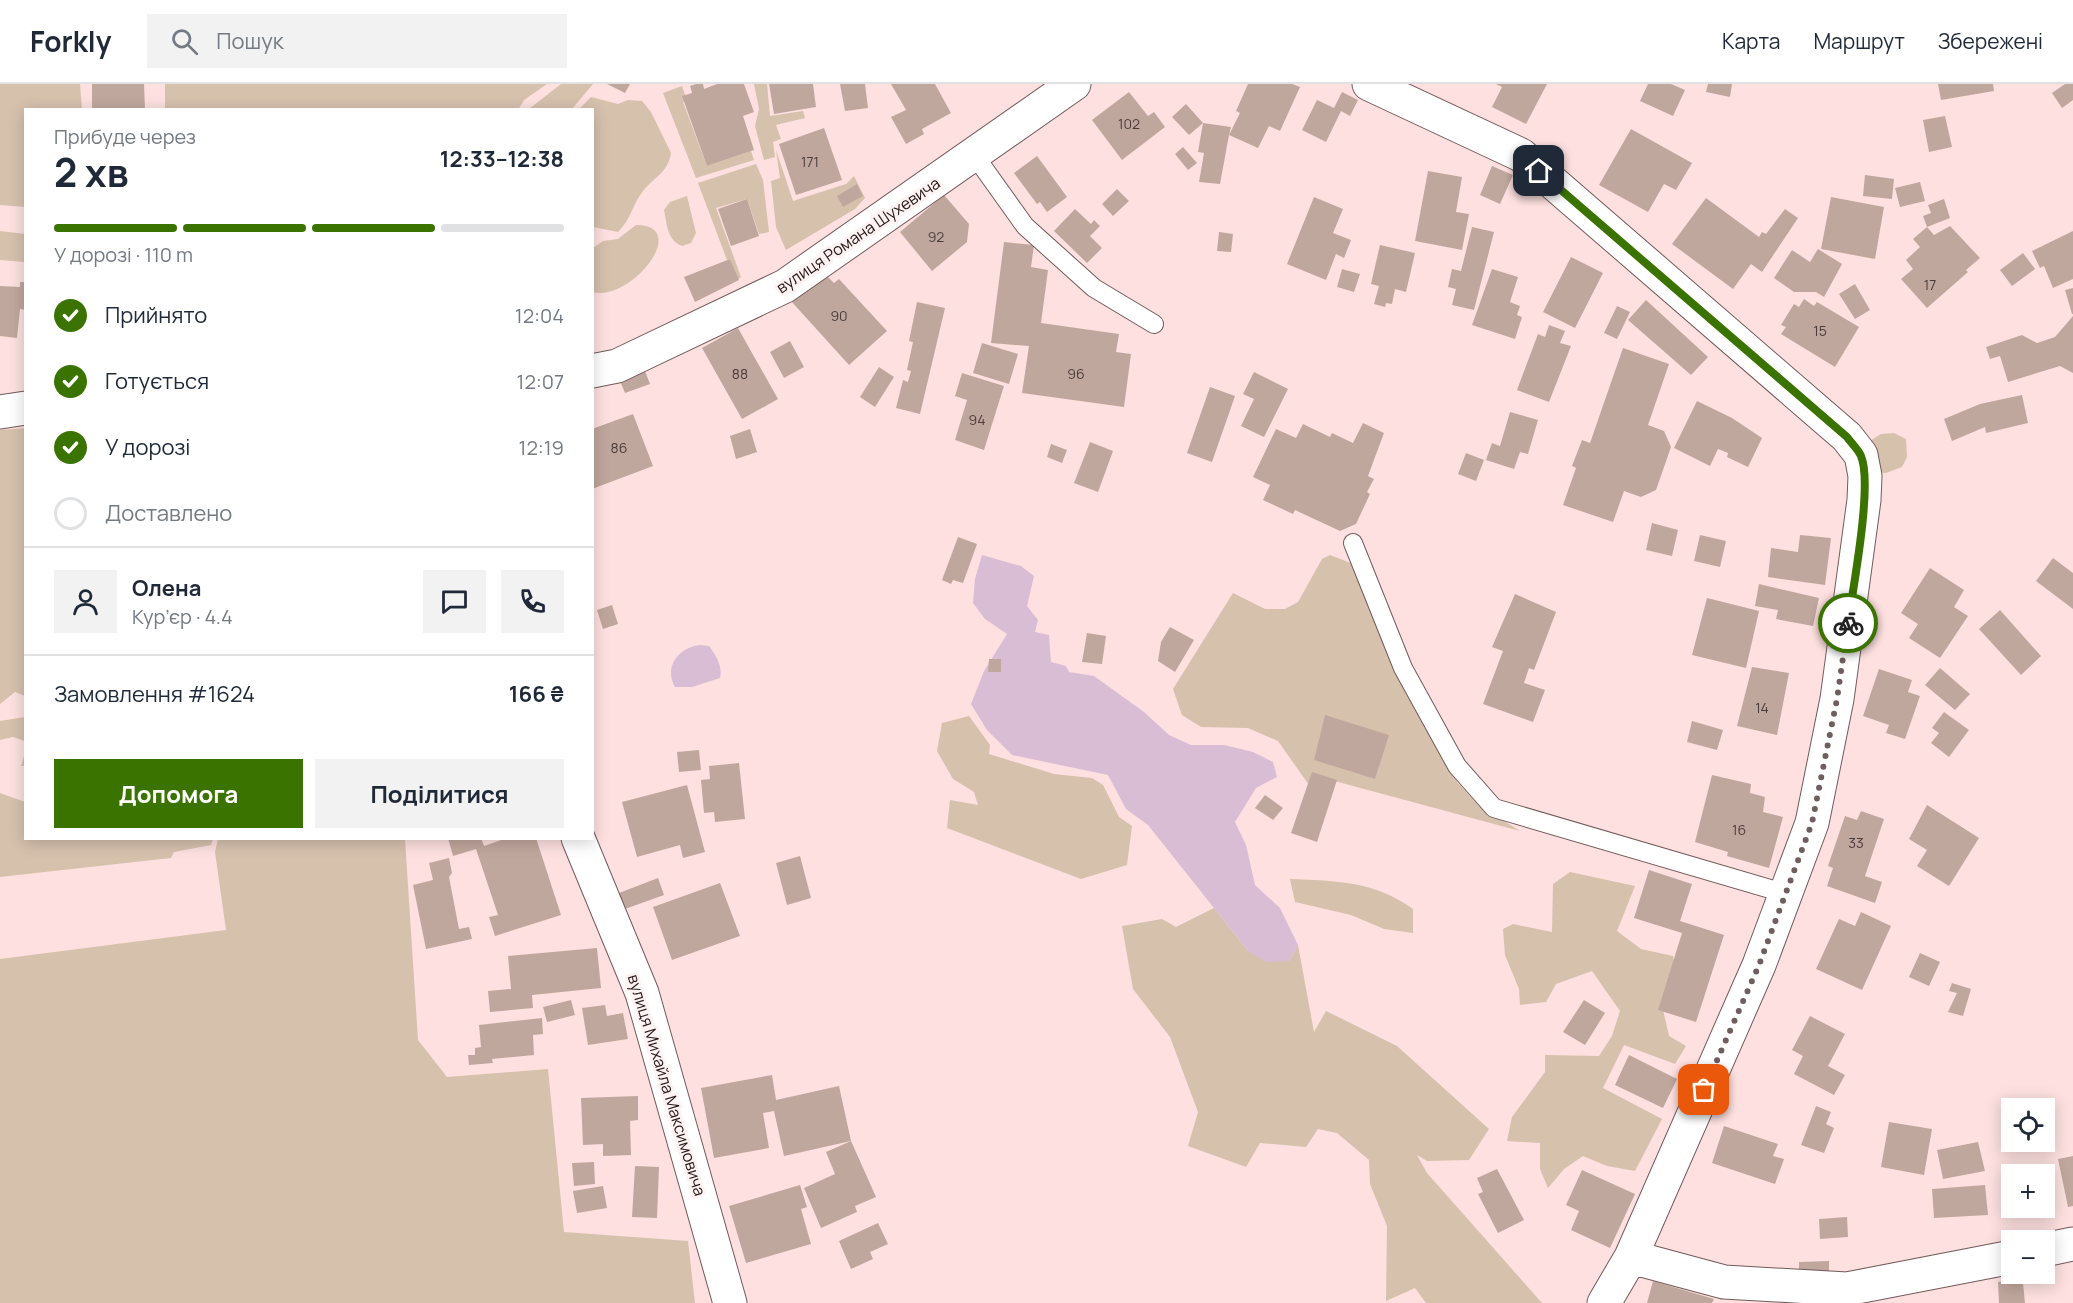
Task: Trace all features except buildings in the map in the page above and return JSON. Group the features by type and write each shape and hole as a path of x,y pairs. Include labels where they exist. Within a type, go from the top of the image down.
{"street":[{"name":"вулиця Романа Шухевича","path":"594,371 617,366 785,286 975,156 1074,84"},
{"path":"1368,84 1521,155 1847,437 1861,455 1865,476 1864,500 1837,699 1812,823 1759,965 1631,1257 1604,1303"},
{"path":"0,412 24,408"},
{"name":"вулиця Михайла Максимовича","path":"579,840 642,993 730,1303"},
{"path":"2055,1248 2073,1244"},
{"path":"1631,1257 1724,1282 1846,1289 2001,1259"}],"lane":[{"path":"975,156 1025,226 1095,288 1154,324"},
{"path":"1353,543 1403,668 1457,766 1494,808 1784,893"}],"shaded area":[{"path":"0,84 80,84 82,108 24,108 24,207 0,205"},
{"path":"165,84 547,84 524,100 519,108 165,108"},
{"path":"561,84 593,84 573,108 530,108"},
{"path":"754,84 767,84 770,116 803,111 805,118 776,125 781,139 773,142 775,157 764,160 755,126 759,109"},
{"path":"682,86 687,100 683,102 707,166 751,151 754,160 696,178 663,93"},
{"path":"591,97 618,104 628,100 642,101 651,112 671,153 667,165 643,191 618,232 594,227 594,108 580,108"},
{"path":"776,150 793,201 846,184 854,176 865,198 855,209 786,250 776,227 771,181 780,178"},
{"path":"756,164 763,180 769,232 759,234 747,199 716,208 741,277 738,279 730,259 727,260 698,183"},
{"path":"687,196 696,233 691,243 682,246 671,236 664,210 670,202"},
{"path":"636,225 652,228 658,237 657,249 650,262 624,286 608,292 594,292 594,247 603,241 618,239"},
{"path":"0,231 24,234 24,262 0,260"},
{"path":"24,428 24,696 15,692 0,704 0,430"},
{"path":"1894,433 1906,439 1907,457 1902,467 1886,473 1873,472 1867,443 1881,434"},
{"path":"982,555 1021,566 1034,576 1027,606 1038,620 1035,632 1049,635 1051,662 1066,666 1069,672 1094,676 1144,712 1169,735 1191,745 1224,745 1253,752 1273,762 1277,777 1256,788 1235,822 1246,845 1255,885 1280,908 1298,945 1289,961 1267,962 1249,952 1148,825 1126,809 1108,775 1012,755 987,730 971,704 984,671 1007,634 985,619 973,603 975,579"},
{"path":"1330,555 1356,565 1457,782 1478,805 1520,831 1316,776 1309,785 1278,741 1248,728 1201,727 1182,715 1173,689 1233,593 1265,609 1285,609 1298,602 1322,559"},
{"path":"700,645 709,646 714,653 720,665 720,678 692,687 675,687 671,672 672,665 686,649"},
{"path":"969,716 990,745 989,754 1054,774 1092,778 1103,785 1119,817 1132,826 1127,865 1081,879 947,828 950,800 978,805 974,792 953,779 937,751 942,723"},
{"path":"24,717 24,741 13,737 0,740 0,721"},
{"path":"0,793 24,802 24,840 213,840 211,845 174,852 171,858 0,877"},
{"path":"218,840 405,840 418,1040 447,1077 548,1069 564,1232 688,1241 695,1303 0,1303 0,959 226,930 215,852"},
{"path":"1570,872 1635,886 1617,931 1641,949 1673,956 1679,985 1663,1010 1669,1036 1686,1046 1675,1064 1624,1045 1603,1088 1662,1119 1635,1171 1607,1166 1583,1156 1564,1169 1548,1188 1540,1169 1540,1143 1507,1141 1512,1117 1545,1072 1545,1055 1599,1056 1612,1036 1620,1011 1592,971 1556,984 1546,1002 1520,1005 1519,989 1505,955 1503,929 1513,924 1552,932 1553,884"},
{"path":"1290,879 1354,884 1384,893 1413,909 1413,933 1384,929 1351,915 1295,902"},
{"path":"1214,908 1249,952 1289,961 1298,945 1314,1032 1326,1011 1397,1046 1489,1129 1469,1160 1427,1161 1417,1155 1427,1173 1542,1303 1426,1303 1415,1288 1386,1301 1387,1226 1370,1184 1369,1160 1337,1133 1318,1129 1306,1147 1260,1143 1246,1167 1188,1146 1198,1112 1170,1037 1133,989 1122,926 1162,919 1176,927"}],"way so far":[{"path":"1704,1090 1759,965 1812,823 1837,699 1848,623"}],"route":[{"path":"1539,171 1847,437 1861,455 1865,476 1864,500 1848,623"}]}
